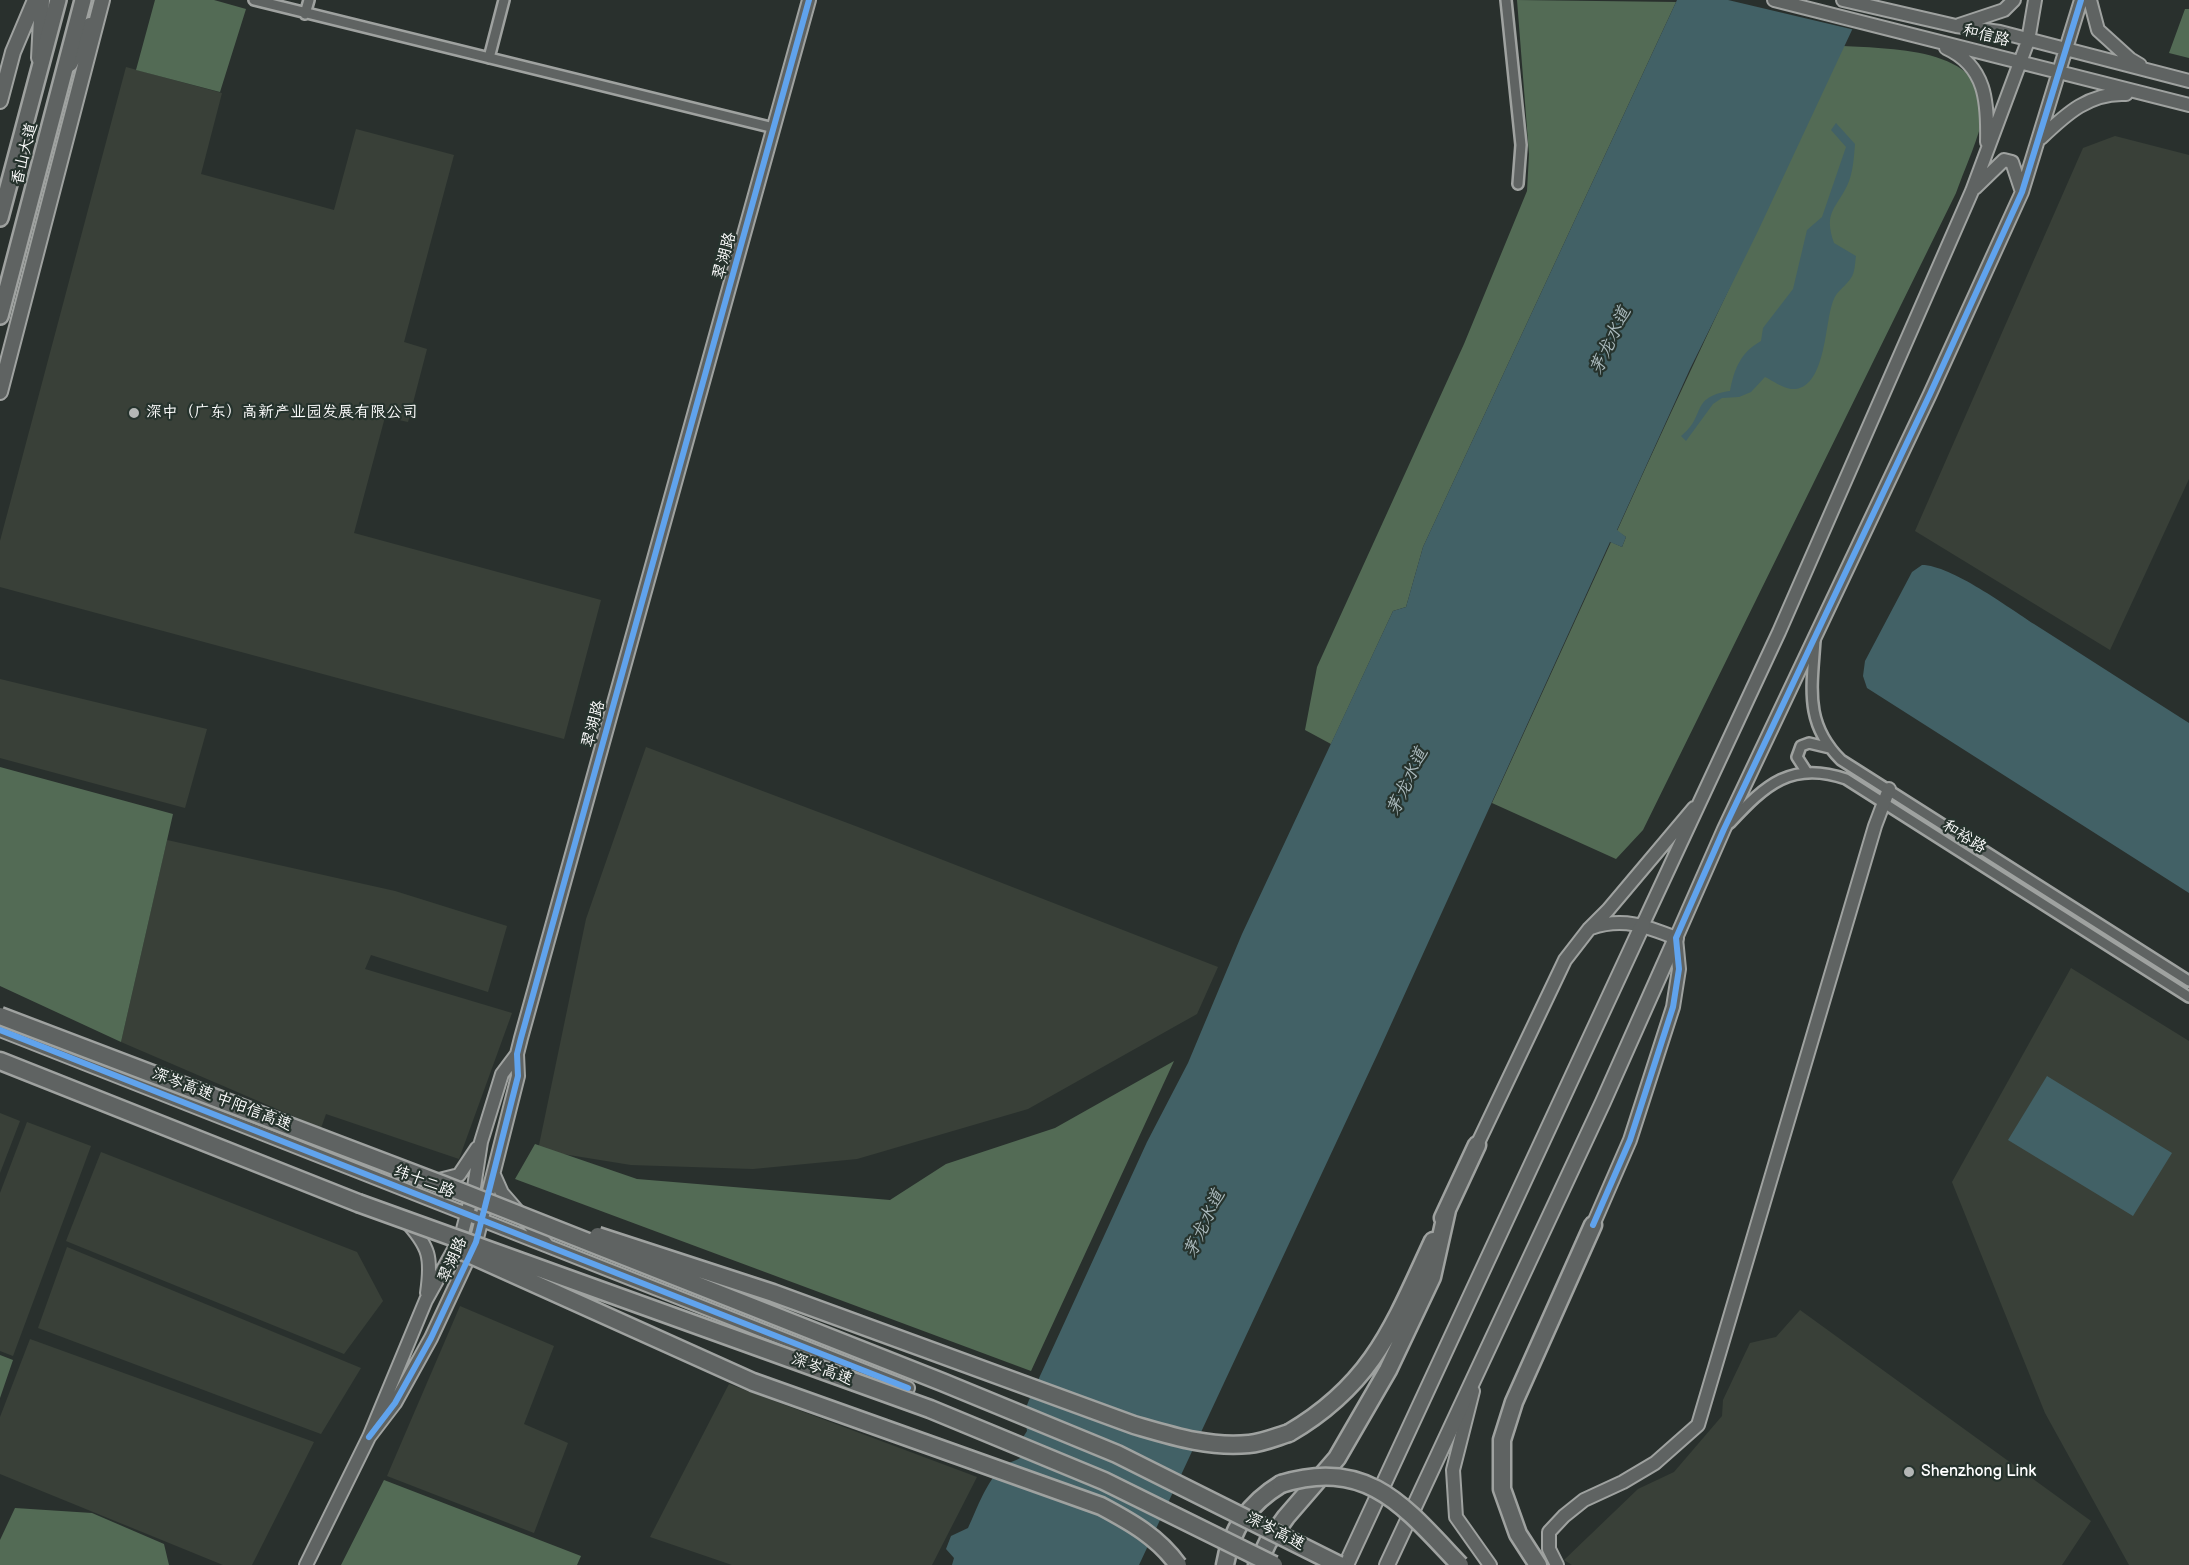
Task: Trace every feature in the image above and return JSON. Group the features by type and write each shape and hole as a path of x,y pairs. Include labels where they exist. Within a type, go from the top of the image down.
{"highway":[{"name":"香山大道","path":"0,218 58,0"},
{"name":"香山大道","path":"0,316 83,0"},
{"name":"深岑高速 中阳信高速","path":"0,1016 444,1185"},
{"path":"0,1061 358,1203 753,1382 1101,1506 1138,1526 1167,1551 1178,1565"},
{"path":"444,1185 772,1293 1167,1435 1206,1444 1250,1444 1289,1433 1318,1416 1362,1375 1397,1317 1477,1145"},
{"name":"深岑高速","path":"444,1185 942,1382 1117,1454 1339,1565"},
{"name":"深岑高速","path":"358,1203 930,1409 1104,1481 1274,1565"},
{"path":"1257,1565 1268,1542 1337,1458 1361,1420 1421,1304 1432,1277 1447,1210"},
{"path":"1538,1565 1518,1534 1502,1489 1502,1440 1514,1402 1593,1226"},
{"path":"1225,1565 1227,1551 1238,1523 1258,1498 1281,1484 1307,1476 1341,1475 1372,1486 1399,1503 1460,1565"}],"main road":[{"path":"0,101 13,52 35,0"},
{"path":"38,78 42,0"},
{"path":"64,77 102,0"},
{"path":"0,392 102,0"},
{"path":"1346,1565 1643,924"},
{"path":"1387,1565 1603,1102 1676,938"}],"street":[{"path":"254,0 774,128"},
{"path":"305,14 309,0"},
{"path":"489,58 504,0"},
{"name":"翠湖路","path":"369,1437 395,1403 451,1297 484,1222 518,1076 517,1054 809,0"},
{"path":"1506,0 1521,146 1518,184"},
{"name":"和信路","path":"1774,0 2189,105"},
{"name":"和信路","path":"1843,0 1956,26 2000,32 2189,81"},
{"path":"1956,26 2004,10 2014,0"},
{"path":"1643,924 1779,632 1972,191 2028,40 2035,0"},
{"path":"1593,1226 1630,1140 1671,1017 1678,979 1676,938 1724,829 2022,192 2081,0"},
{"path":"2040,138 2078,104 2120,94 2151,96 2156,73 2130,59 2098,30 2090,0"},
{"path":"1928,40 1959,54 1975,69 1987,101 1987,151"},
{"path":"1972,191 2004,160 2012,162 2022,192"},
{"name":"和裕路","path":"1815,638 1812,709 1823,739 1841,760 2189,981"},
{"path":"1806,771 1797,757 1801,746 1811,744 1830,748"},
{"name":"和裕路","path":"1724,829 1756,795 1777,781 1806,771 1828,772 1846,779 2189,997"},
{"path":"1557,1565 1549,1549 1549,1532 1564,1515 1584,1500 1623,1482 1655,1463 1698,1425 1875,826 1885,805 1889,789"},
{"path":"1477,1145 1554,979 1589,928 1608,910 1704,796"},
{"path":"1589,928 1607,922 1643,924 1676,938"},
{"name":"纬十二路","path":"0,1030 908,1388"},
{"name":"翠湖路","path":"306,1565 369,1437 426,1300 461,1237 481,1142 502,1074 517,1054"},
{"path":"0,1055 3,1059 829,1380 838,1360"},
{"path":"396,1185 444,1180 459,1175 481,1142"},
{"path":"495,1175 502,1193 548,1247"},
{"path":"399,1212 427,1247 431,1267 426,1300"},
{"path":"451,1297 470,1269 488,1263 580,1283"},
{"path":"1481,1365 1453,1470 1456,1517 1490,1565"}],"shaded area":[{"path":"126,67 222,93 201,174 334,210 356,129 454,155 404,342 427,349 408,422 385,417 354,533 601,600 564,739 0,587 0,541"},
{"path":"2115,136 2189,155 2189,479 2110,650 1915,531 2083,148"},
{"path":"0,679 207,729 185,808 0,758"},
{"path":"646,747 1218,967 1197,1014 1028,1109 857,1159 753,1169 631,1165 538,1150 586,919"},
{"path":"167,840 395,891 507,926 488,992 371,955 365,969 512,1013 459,1159 326,1114 321,1128 121,1042"},
{"path":"2071,968 2189,1041 2189,1565 2129,1565 2045,1413 1952,1182"},
{"path":"0,1113 20,1121 0,1173"},
{"path":"27,1122 91,1146 13,1356 0,1351 0,1193"},
{"path":"101,1152 357,1252 383,1301 344,1354 66,1241"},
{"path":"67,1247 361,1368 321,1434 38,1328"},
{"path":"460,1306 554,1346 524,1424 568,1443 534,1533 387,1476"},
{"path":"1800,1310 2091,1521 2062,1565 1572,1565 1564,1560 1638,1489 1674,1472 1722,1416 1723,1400 1750,1343 1776,1337"},
{"path":"30,1339 314,1442 252,1565 223,1565 0,1474 0,1417"},
{"path":"729,1384 977,1477 932,1565 732,1565 650,1537"}],"green space":[{"path":"155,0 214,0 246,9 220,92 136,70"},
{"path":"1517,0 1676,2 1423,547 1406,607 1393,611 1331,744 1305,730 1317,667 1464,344 1527,191 1529,154"},
{"path":"2185,9 2189,9 2189,58 2169,53"},
{"path":"1843,46 1912,52 1936,57 1957,66 1973,80 1982,99 1981,124 1956,193 1643,830 1616,859 1492,803 1611,542 1622,547 1626,537 1617,531"},
{"path":"0,767 173,814 121,1042 0,986"},
{"path":"1174,1061 1031,1371 515,1179 535,1144 637,1179 890,1200 946,1164 1055,1128"},
{"path":"0,1355 13,1360 0,1398"},
{"path":"384,1480 581,1556 577,1565 341,1565"},
{"path":"15,1508 92,1513 164,1544 169,1565 0,1565 0,1540"}],"water":[{"name":"茅龙水道","path":"1677,0 1866,0 1758,231 1690,369 1617,530 1626,537 1622,547 1610,542 1378,1053 1139,1565 952,1565 954,1558 946,1549 951,1536 968,1528 983,1495 998,1472 1024,1454 1020,1442 1027,1431 1024,1413 1029,1400 1147,1142 1188,1063 1242,934 1393,611 1406,607 1423,547"},
{"path":"1836,123 1855,144 1849,181 1830,218 1831,233 1834,243 1856,256 1852,276 1833,302 1817,370 1810,381 1802,387 1791,389 1765,377 1751,392 1739,397 1722,398 1713,404 1686,441 1681,436 1689,429 1703,403 1717,394 1730,391 1739,362 1748,350 1761,341 1763,328 1793,289 1807,230 1822,217 1846,147 1831,130"},
{"path":"1922,565 1934,567 1964,579 2189,723 2189,893 1867,688 1863,676 1865,661 1912,572"},
{"path":"2047,1076 2172,1153 2133,1216 2008,1140"}],"pier":[{"path":"1728,0 1869,0 1855,30"}],"cycle path":[{"path":"369,1437 395,1403 431,1338 476,1242 518,1076 517,1054 521,1038 809,0"},
{"path":"1593,1225 1630,1140 1673,1007 1679,969 1676,938 1724,829 1930,394 2022,192 2081,0"},
{"path":"0,1030 908,1388"}],"place":[{"name":"深中（广东）高新产业园发展有限公司","path":"134,413"},
{"name":"Shenzhong Link","path":"1909,1472"}]}
